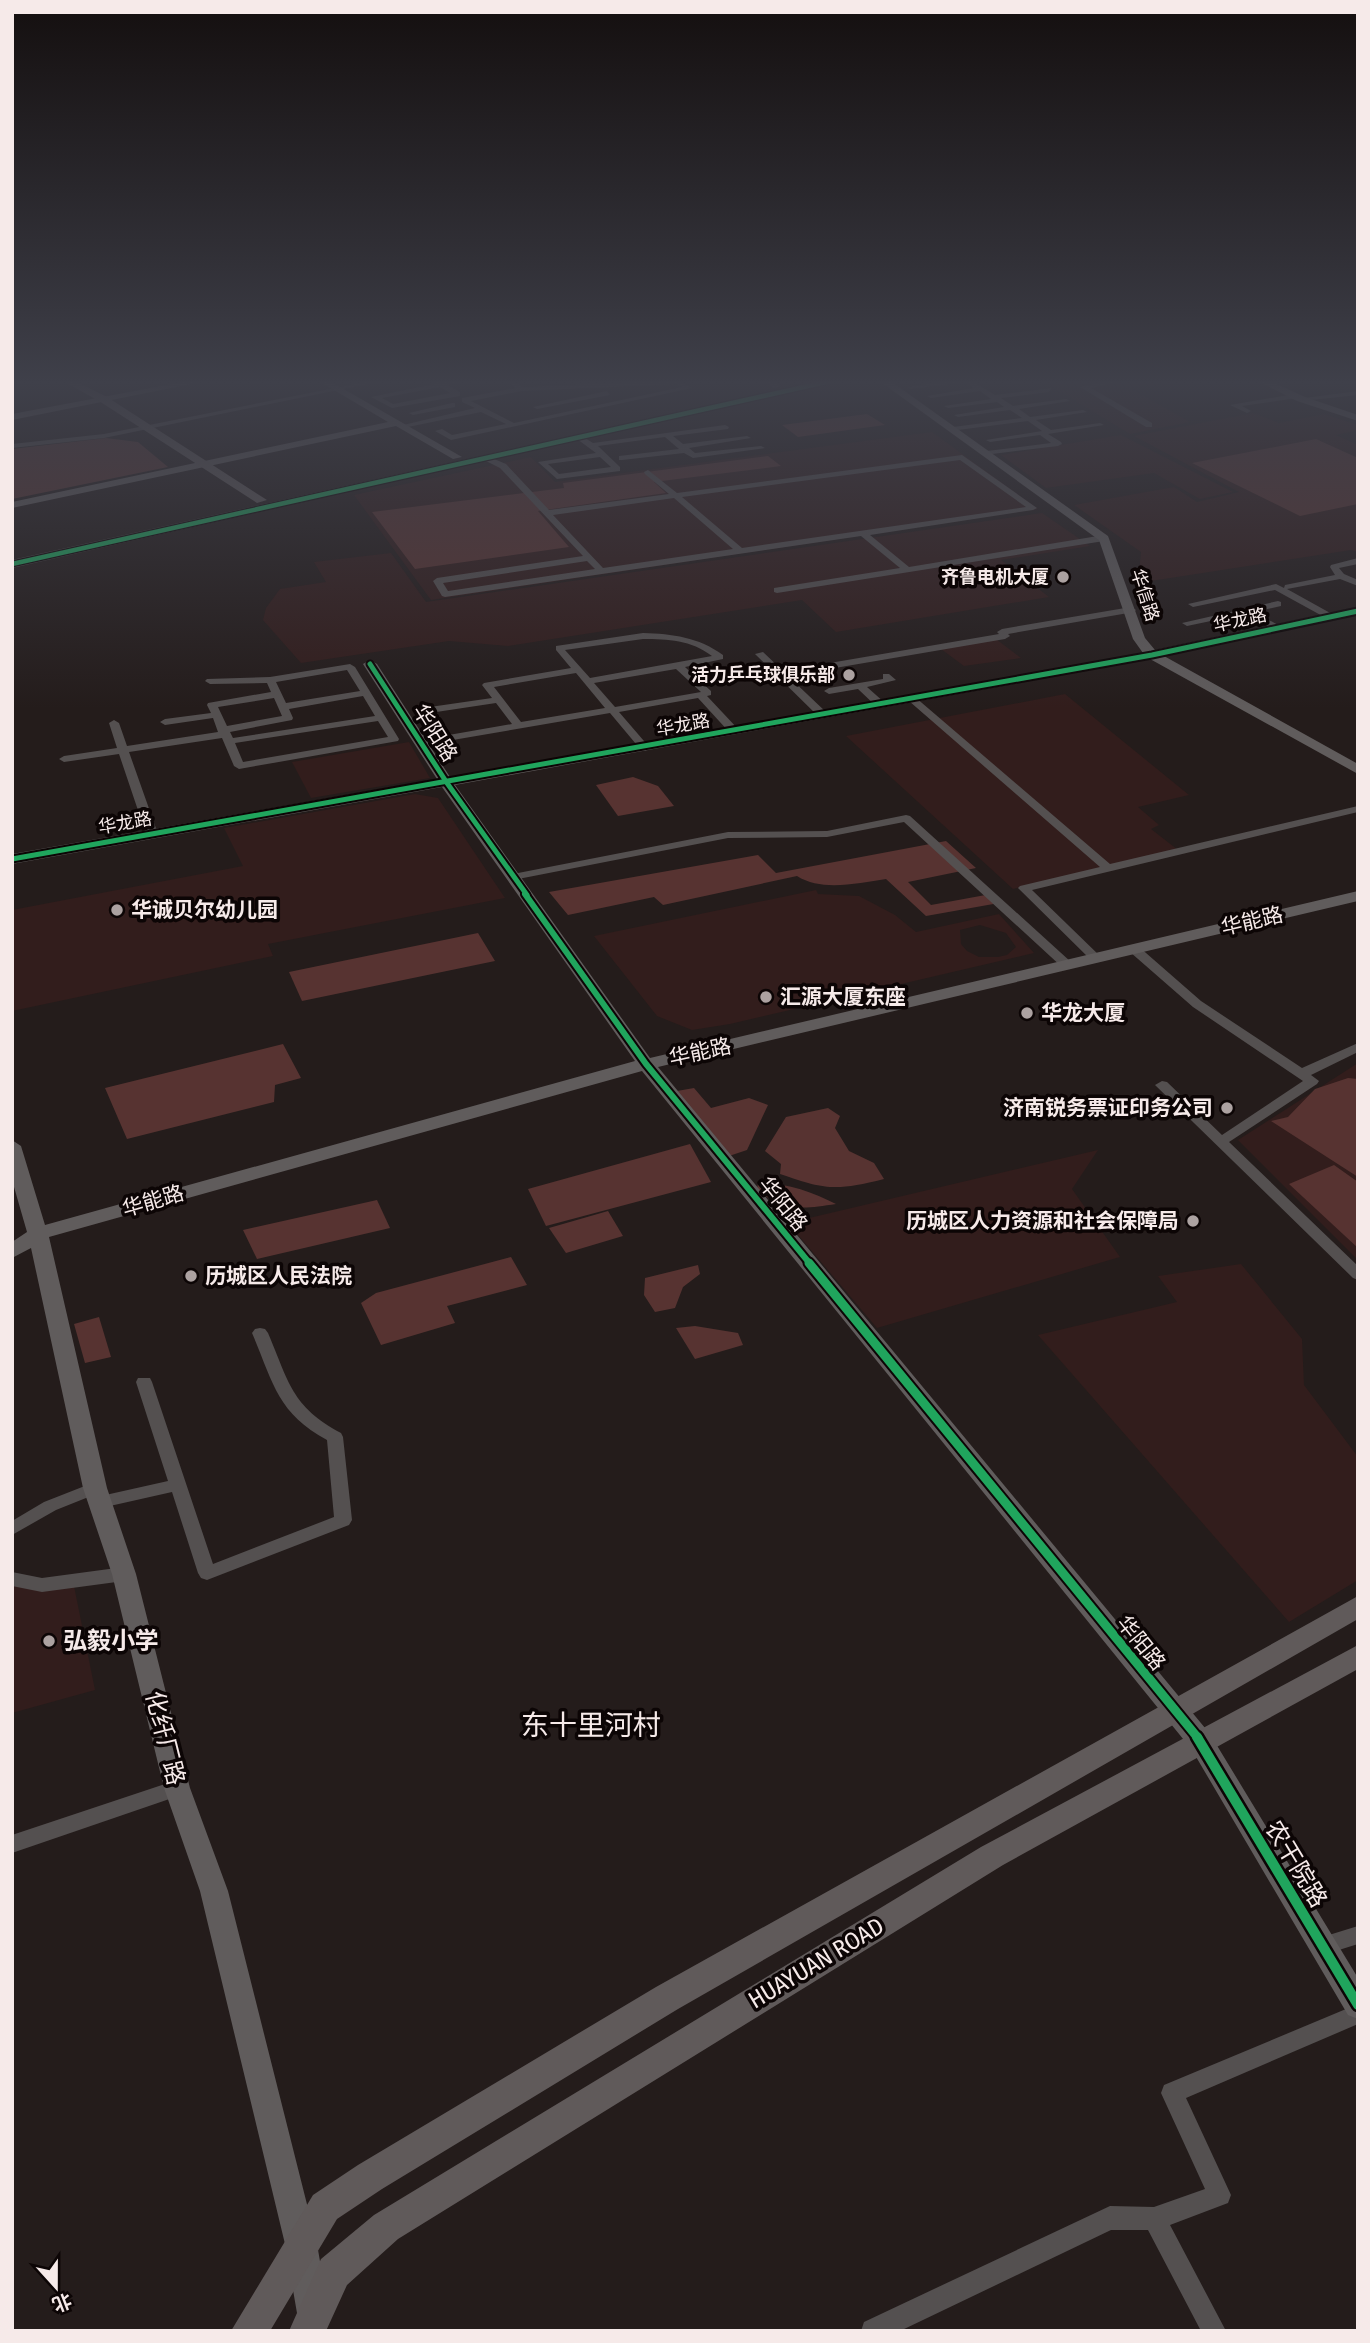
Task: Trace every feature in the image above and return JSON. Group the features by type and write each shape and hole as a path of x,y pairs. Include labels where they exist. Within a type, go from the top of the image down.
{"main road":[{"path":"243,489 261,500"},
{"path":"12,556 237,502 261,500 310,489"},
{"path":"12,564 347,489"},
{"name":"HUAYUAN ROAD","path":"249,2331 325,2207 370,2177 667,1998 1358,1606"},
{"name":"HUAYUAN ROAD","path":"313,2326 334,2272 386,2227 992,1856 1358,1656"}],"street":[{"path":"12,505 86,489"},
{"path":"525,489 601,571"},
{"path":"668,489 740,551"},
{"path":"547,513 725,489"},
{"path":"589,558 437,581 445,594 1033,508 1007,489"},
{"path":"1037,489 1104,538"},
{"path":"863,533 907,570"},
{"path":"777,590 1104,538"},
{"name":"华信路","path":"1104,538 1139,639 1152,655"},
{"path":"1358,561 1334,567 1342,576 1358,583"},
{"path":"1288,587 1342,576"},
{"path":"1193,604 1276,587 1329,616"},
{"path":"1187,623 1278,604"},
{"path":"782,674 1005,636 1002,632 1131,610"},
{"path":"1245,611 1276,628"},
{"name":"华龙路","path":"12,859 881,705 1152,655 1358,611"},
{"path":"588,681 720,657 708,646 645,634 559,648 645,748"},
{"path":"760,654 823,715"},
{"path":"1152,655 1358,770"},
{"name":"华阳路","path":"370,664 447,783 646,1064 1201,1742"},
{"path":"447,738 708,693 678,666"},
{"path":"210,681 270,680 350,667 394,740 239,766 212,705 277,694"},
{"path":"519,726 487,685 578,670"},
{"path":"829,691 891,680 886,676"},
{"path":"226,735 288,718 270,680"},
{"path":"860,686 881,705"},
{"path":"283,706 365,693"},
{"path":"700,695 734,731"},
{"path":"912,699 1110,869"},
{"path":"423,711 499,700"},
{"path":"165,722 216,715"},
{"path":"64,759 226,735 381,718"},
{"path":"114,723 152,834"},
{"path":"1096,958 1024,888 1358,809"},
{"path":"513,877 728,835 827,834 906,818 1067,965"},
{"name":"华能路","path":"12,1252 38,1234 646,1064 1358,895"},
{"path":"1134,949 1197,1004 1312,1081 1222,1141"},
{"path":"1302,1074 1358,1047"},
{"path":"1162,1084 1358,1275"},
{"name":"化纤厂路","path":"12,1146 38,1234 98,1495 124,1574 177,1788 214,1891 300,2244 313,2326"},
{"path":"144,1382 207,1573 343,1520 335,1437 312,1426 288,1402 260,1333"},
{"path":"12,1529 50,1506 98,1495 178,1485"},
{"path":"12,1579 42,1585 124,1574"},
{"name":"农干院路","path":"1201,1742 1358,2005"},
{"path":"12,1844 177,1788"},
{"path":"1323,1946 1358,1935"},
{"path":"873,2331 1110,2218 1154,2219 1220,2195 1172,2093 1358,2014"},
{"path":"1154,2219 1214,2331"}],"shaded area":[{"path":"12,489 59,489 12,499"},
{"path":"380,489 1011,489 1038,509 431,600 354,495"},
{"path":"553,489 662,489 666,493 538,511 569,547 415,569 372,512"},
{"path":"1161,489 1178,489 1197,502 1239,492 1234,489 1358,489 1358,552 1351,550 1138,583 1141,552 1074,505"},
{"path":"1183,489 1228,489 1233,492 1200,499"},
{"path":"1246,489 1358,489 1358,504 1300,516"},
{"path":"1042,513 1090,546 1001,560 1049,597 836,632 802,600 508,646 449,641 301,663 263,620 266,608 280,589 326,582 314,562 391,553 426,602"},
{"path":"996,639 1021,658 964,666 941,649"},
{"path":"1065,694 1189,795 1138,807 1159,825 1151,829 1178,850 1013,889 846,736"},
{"path":"409,742 430,778 311,798 292,762"},
{"path":"633,777 658,786 674,806 618,816 596,785"},
{"path":"415,794 438,798 505,898 268,944 273,956 12,1011 12,910 243,866 224,828"},
{"path":"946,841 976,868 908,882 931,905 991,894 999,903 926,916 886,879 829,885 807,881 797,876 663,905 654,897 568,915 549,892 758,855 776,873"},
{"path":"816,890 818,894 859,896 895,915 916,932 999,914 1034,953 730,1024 692,1030 657,1016 594,936","holes":["980,925 1006,933 1016,947 1007,955 979,957 967,951 961,944 960,930"]},
{"path":"478,933 495,961 302,1001 289,972"},
{"path":"283,1044 301,1078 275,1085 274,1102 127,1139 105,1088"},
{"path":"1358,1063 1358,1260 1238,1140"},
{"path":"1348,1078 1358,1079 1358,1177 1271,1121 1288,1117 1315,1089"},
{"path":"694,1088 711,1108 749,1098 768,1105 747,1150 729,1156 677,1091"},
{"path":"828,1108 840,1116 835,1128 849,1151 874,1163 884,1179 854,1186 831,1187 780,1174 781,1164 765,1151 786,1117"},
{"path":"690,1144 711,1182 546,1226 528,1189"},
{"path":"1098,1150 1072,1189 1120,1257 877,1328 788,1223"},
{"path":"1334,1165 1358,1182 1358,1248 1289,1184"},
{"path":"758,1183 798,1189 836,1204 804,1208 786,1205 757,1190"},
{"path":"377,1200 390,1228 257,1259 243,1230"},
{"path":"608,1211 623,1236 566,1253 549,1228"},
{"path":"511,1257 527,1285 447,1306 455,1323 381,1345 361,1303 376,1293"},
{"path":"1241,1264 1302,1339 1304,1385 1358,1457 1358,1580 1289,1622 1038,1335 1177,1302 1158,1276"},
{"path":"698,1265 700,1274 683,1287 675,1308 655,1312 644,1295 645,1278"},
{"path":"99,1317 111,1357 85,1363 74,1324"},
{"path":"695,1326 738,1333 743,1345 695,1359 676,1328"},
{"name":"弘毅小学","path":"73,1581 95,1690 12,1713 12,1585"}],"cycle path":[{"path":"12,564 346,489"},
{"path":"12,859 1152,655 1358,611"},
{"path":"370,664 447,783 646,1064 1201,1742 1358,2005"}],"place":[{"name":"齐鲁电机大厦","path":"1063,577"},
{"name":"活力乒乓球俱乐部","path":"849,675"},
{"name":"华诚贝尔幼儿园","path":"117,910"},
{"name":"汇源大厦东座","path":"766,997"},
{"name":"华龙大厦","path":"1027,1013"},
{"name":"济南锐务票证印务公司","path":"1227,1108"},
{"name":"历城区人力资源和社会保障局","path":"1193,1221"},
{"name":"历城区人民法院","path":"191,1276"},
{"name":"弘毅小学","path":"49,1641"}],"district":[{"name":"东十里河村","path":"591,1725"}]}
